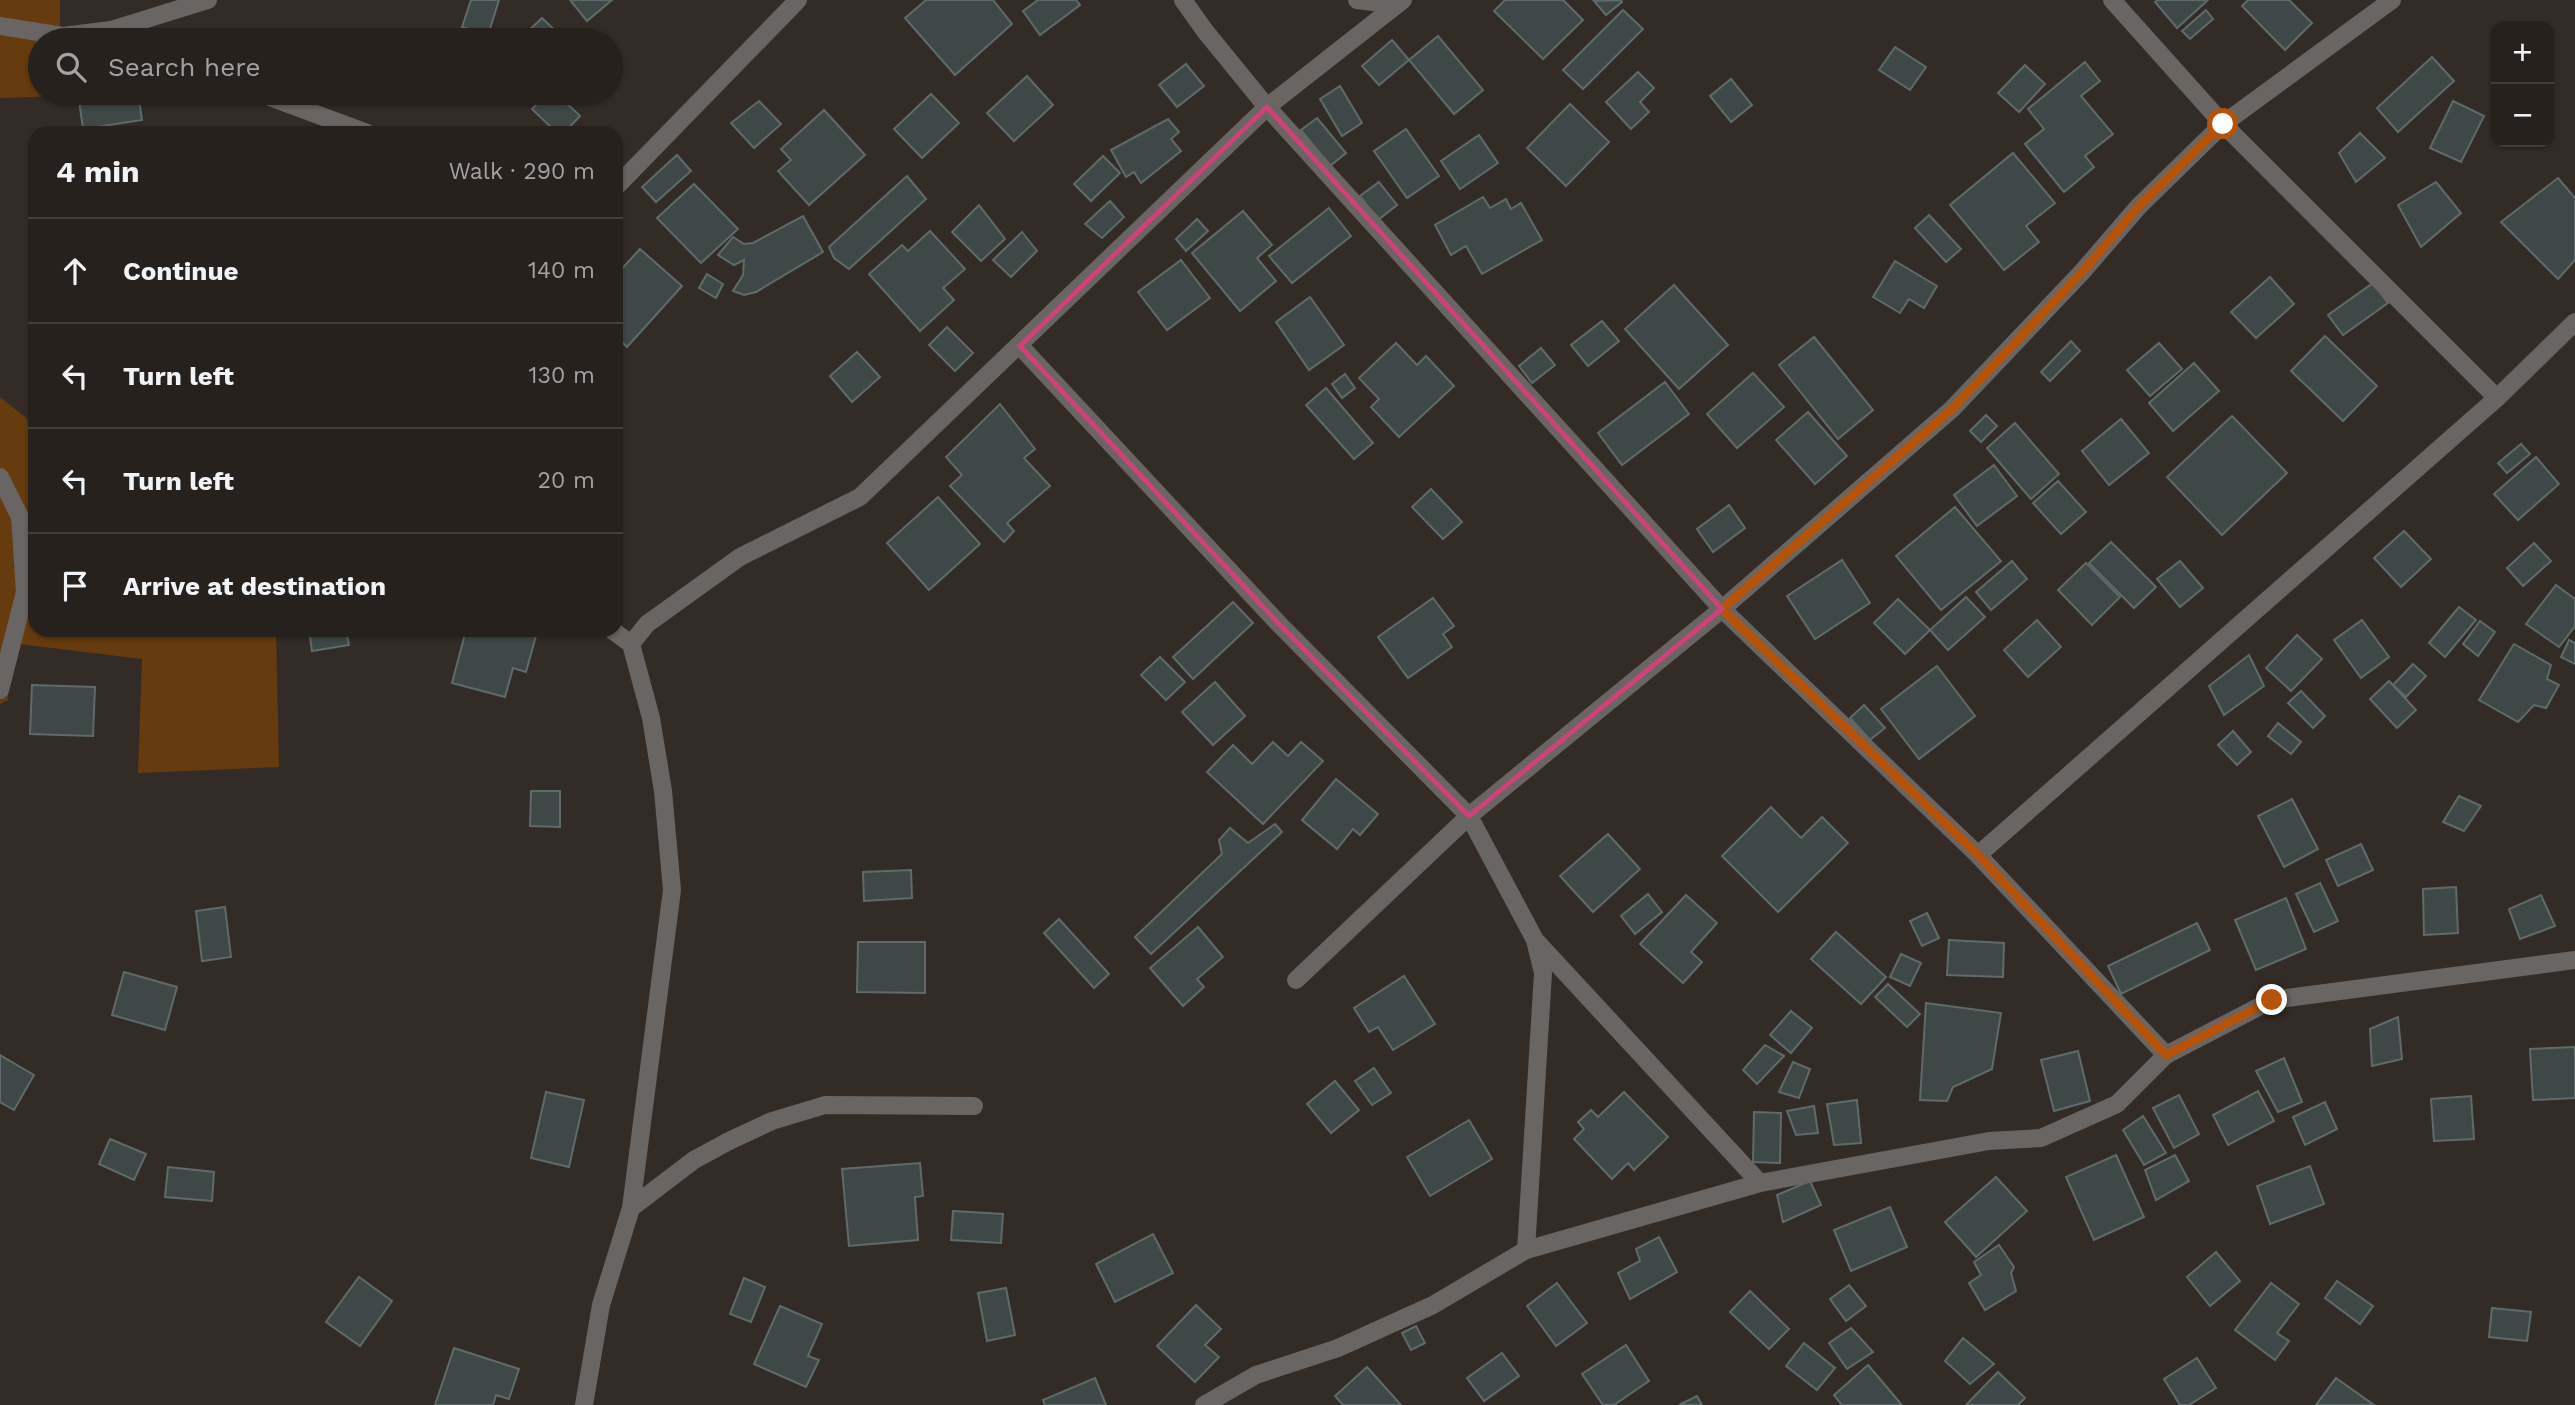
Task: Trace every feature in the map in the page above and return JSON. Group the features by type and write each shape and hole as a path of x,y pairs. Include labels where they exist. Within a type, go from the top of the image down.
{"street":[{"path":"117,28 208,0"},
{"path":"623,180 798,0"},
{"path":"1183,0 1205,32 1267,107 1722,609 1978,855 2166,1055"},
{"path":"1357,0 1400,3"},
{"path":"2112,0 2223,124 2497,398"},
{"path":"1296,980 1469,816 1722,609 1952,409 2082,272 2139,206 2223,124 2392,0"},
{"path":"631,644 647,624 740,557 860,497 1267,107 1400,3"},
{"path":"0,26 28,31"},
{"path":"291,105 348,126"},
{"path":"1978,855 2497,398 2575,322"},
{"path":"1020,346 1279,624 1469,816 1535,940 1543,973 1526,1250"},
{"path":"0,477 20,517 28,581"},
{"path":"23,555 28,548"},
{"path":"0,690 28,598"},
{"path":"583,1405 601,1305 631,1208 672,890 663,791 651,718 631,644 622,637"},
{"path":"1535,940 1760,1183"},
{"path":"1204,1405 1256,1375 1338,1348 1433,1305 1526,1250 1760,1183 1989,1141 2041,1138 2117,1104 2166,1055 2272,1000 2575,960"},
{"path":"631,1208 694,1160 729,1141 772,1121 825,1105 974,1106"}],"highlighted area":[{"path":"1267,107 1722,609 1469,816 1279,624 1020,346"}],"shaded area":[{"path":"0,0 60,0 60,28 28,28 28,97 0,98"},
{"path":"0,397 28,419 28,637 276,637 279,767 138,773 142,659 11,643 8,700 0,704"}],"building":[{"path":"471,0 499,0 490,28 462,27"},
{"path":"570,0 612,0 587,21"},
{"path":"926,0 993,0 1012,24 955,75 905,18"},
{"path":"1038,0 1076,0 1080,5 1040,35 1023,11"},
{"path":"1505,0 1563,0 1583,20 1543,59 1494,11"},
{"path":"2208,0 2177,28 2155,2"},
{"path":"2248,0 2289,0 2312,23 2285,50 2242,6"},
{"path":"1594,1 1622,2 1606,15"},
{"path":"1623,10 1643,29 1583,89 1563,70"},
{"path":"2206,10 2213,19 2190,39 2182,31"},
{"path":"542,18 553,28 532,28"},
{"path":"1438,36 1483,90 1454,114 1409,60"},
{"path":"1392,40 1409,60 1379,85 1362,66"},
{"path":"1895,47 1926,67 1910,90 1879,70"},
{"path":"2432,57 2454,81 2398,132 2377,108"},
{"path":"2085,62 2100,81 2081,96 2113,134 2085,156 2094,167 2064,192 2025,144 2044,129 2028,109"},
{"path":"1186,64 1204,86 1177,107 1159,85"},
{"path":"2025,65 2045,84 2019,112 1998,93"},
{"path":"1638,72 1654,88 1640,102 1649,112 1631,129 1606,102"},
{"path":"1027,76 1053,105 1014,141 987,113"},
{"path":"1731,79 1752,105 1731,122 1710,96"},
{"path":"1340,86 1362,123 1342,136 1320,99"},
{"path":"931,94 959,123 922,158 894,129"},
{"path":"759,101 781,124 754,148 731,123"},
{"path":"2453,101 2484,116 2461,162 2430,148"},
{"path":"1570,104 1609,142 1566,186 1527,148"},
{"path":"80,105 140,105 142,120 83,126"},
{"path":"536,105 569,105 580,116 571,126 550,126 532,109"},
{"path":"824,110 865,155 809,205 778,171 791,160 781,149"},
{"path":"1317,118 1346,153 1330,166 1301,130"},
{"path":"1168,119 1179,132 1171,139 1181,151 1141,183 1134,172 1126,177 1111,150"},
{"path":"1406,129 1439,176 1407,198 1374,151"},
{"path":"2360,133 2385,158 2356,182 2339,153"},
{"path":"1479,135 1498,163 1460,189 1441,161"},
{"path":"2013,153 2055,203 2026,226 2039,242 2004,270 1950,205"},
{"path":"677,155 691,171 656,202 642,187"},
{"path":"1103,156 1120,173 1091,201 1074,184"},
{"path":"907,176 926,199 849,269 834,258 829,247"},
{"path":"2558,178 2575,198 2575,260 2558,279 2501,222"},
{"path":"1379,182 1397,205 1378,220 1360,196"},
{"path":"2436,182 2461,213 2421,247 2398,205"},
{"path":"694,184 738,229 701,263 657,218"},
{"path":"1483,197 1490,208 1506,199 1511,209 1521,203 1542,240 1482,274 1466,246 1451,255 1435,225"},
{"path":"1110,201 1124,217 1102,238 1085,224"},
{"path":"979,205 1005,239 981,261 952,232"},
{"path":"1329,208 1351,236 1292,283 1269,256"},
{"path":"1243,211 1272,245 1257,258 1276,281 1240,311 1192,253"},
{"path":"1929,215 1961,249 1946,262 1915,228"},
{"path":"803,216 823,252 756,292 744,295 733,291 743,275 744,260 734,265 718,255 733,237 744,244 753,243"},
{"path":"1197,219 1208,231 1186,251 1176,239"},
{"path":"930,231 965,269 943,288 954,300 920,331 869,274 902,245 908,251"},
{"path":"1022,232 1037,251 1011,277 993,260"},
{"path":"640,249 682,286 627,347 623,343 623,267"},
{"path":"1181,260 1210,298 1167,330 1138,292"},
{"path":"1895,261 1937,286 1924,308 1909,299 1900,313 1873,297"},
{"path":"707,274 723,284 716,298 699,288"},
{"path":"2270,277 2294,304 2256,338 2231,312"},
{"path":"2373,283 2388,303 2343,335 2328,315"},
{"path":"1674,285 1728,345 1679,389 1625,329"},
{"path":"1310,297 1344,345 1309,370 1276,322"},
{"path":"1602,321 1619,341 1588,366 1571,345"},
{"path":"947,327 973,353 955,371 929,345"},
{"path":"2325,336 2377,386 2343,421 2291,371"},
{"path":"1814,337 1873,410 1838,439 1779,365"},
{"path":"2071,341 2080,351 2050,381 2041,372"},
{"path":"1396,343 1417,365 1426,356 1454,386 1399,437 1371,407 1379,399 1359,378"},
{"path":"2159,343 2182,369 2150,396 2127,370"},
{"path":"1541,348 1555,365 1532,383 1519,366"},
{"path":"857,352 880,377 852,402 830,376"},
{"path":"2194,363 2219,391 2173,431 2149,403"},
{"path":"1753,373 1784,407 1737,448 1707,414"},
{"path":"1345,374 1355,388 1342,398 1332,384"},
{"path":"1665,382 1689,414 1622,465 1598,433"},
{"path":"1326,388 1373,443 1354,459 1306,405"},
{"path":"1000,404 1035,449 1024,458 1050,486 1007,523 1014,531 1004,542 950,486 962,475 946,457"},
{"path":"1808,412 1847,456 1815,484 1776,440"},
{"path":"1986,415 1997,426 1981,442 1970,431"},
{"path":"2232,416 2287,473 2222,535 2167,477"},
{"path":"2121,419 2149,453 2109,485 2082,451"},
{"path":"2015,423 2059,474 2031,499 1987,448"},
{"path":"2521,444 2530,454 2507,473 2498,463"},
{"path":"2536,457 2559,484 2518,520 2494,494"},
{"path":"1994,465 2017,496 1977,526 1954,495"},
{"path":"2058,481 2086,512 2061,534 2033,503"},
{"path":"1431,489 1462,522 1443,539 1412,507"},
{"path":"938,497 980,544 929,590 887,543"},
{"path":"1729,505 1745,528 1713,552 1697,529"},
{"path":"1955,507 2001,561 1941,610 1896,556"},
{"path":"2404,531 2431,559 2401,587 2374,558"},
{"path":"2111,542 2156,587 2134,608 2089,563"},
{"path":"2534,543 2551,561 2523,586 2507,568"},
{"path":"1842,560 1870,603 1815,639 1787,596"},
{"path":"2012,561 2027,579 1991,610 1976,592"},
{"path":"2180,561 2203,588 2180,607 2157,579"},
{"path":"2086,563 2120,597 2092,625 2058,590"},
{"path":"2556,585 2575,599 2575,626 2559,647 2526,624"},
{"path":"1966,597 1985,617 1948,650 1930,630"},
{"path":"1433,598 1454,626 1443,634 1452,647 1408,678 1378,637"},
{"path":"1898,599 1930,630 1905,654 1874,623"},
{"path":"1233,602 1253,623 1193,679 1173,657"},
{"path":"2459,607 2476,620 2445,657 2429,643"},
{"path":"2037,620 2061,647 2028,677 2004,650"},
{"path":"2362,620 2389,657 2361,678 2334,640"},
{"path":"2480,621 2495,632 2478,656 2463,644"},
{"path":"2297,635 2322,659 2291,691 2266,668"},
{"path":"310,637 347,637 349,645 312,651"},
{"path":"464,637 536,637 526,672 513,668 505,697 452,683"},
{"path":"2569,640 2575,643 2575,664 2561,657"},
{"path":"2514,644 2551,665 2547,679 2559,685 2546,708 2534,705 2518,722 2479,700"},
{"path":"2249,655 2264,686 2224,715 2209,686"},
{"path":"1160,657 1185,682 1166,700 1141,675"},
{"path":"2413,664 2426,676 2406,697 2393,685"},
{"path":"1937,666 1975,716 1919,759 1881,709"},
{"path":"2389,681 2416,710 2397,728 2370,699"},
{"path":"1215,682 1245,716 1213,745 1182,712"},
{"path":"32,685 95,687 93,736 30,734"},
{"path":"2301,691 2325,716 2313,728 2288,703"},
{"path":"1864,705 1885,728 1870,740 1850,718"},
{"path":"2278,723 2301,742 2291,754 2268,736"},
{"path":"2233,731 2251,752 2237,765 2218,745"},
{"path":"1273,742 1288,756 1301,742 1323,761 1263,824 1207,772 1233,745 1252,764"},
{"path":"1336,779 1378,814 1360,835 1353,829 1337,849 1302,820"},
{"path":"531,791 560,791 560,827 530,826"},
{"path":"2459,796 2481,806 2464,831 2443,822"},
{"path":"2292,799 2318,849 2284,867 2258,816"},
{"path":"1771,807 1801,838 1822,817 1848,843 1778,912 1722,856"},
{"path":"1275,824 1282,832 1151,954 1135,937 1222,854 1219,840 1230,828 1248,843"},
{"path":"1608,834 1640,869 1593,912 1560,876"},
{"path":"2361,844 2373,870 2338,886 2326,860"},
{"path":"911,870 912,898 864,901 863,872"},
{"path":"2320,883 2338,921 2314,932 2296,894"},
{"path":"2456,887 2458,933 2424,935 2423,889"},
{"path":"1648,894 1662,912 1635,934 1621,916"},
{"path":"1686,895 1717,923 1691,952 1702,962 1683,983 1640,944"},
{"path":"2541,895 2555,926 2520,939 2509,909"},
{"path":"2286,898 2306,949 2256,970 2235,920"},
{"path":"225,907 231,957 202,961 196,911"},
{"path":"1927,913 1939,938 1922,946 1910,921"},
{"path":"1059,919 1109,974 1094,988 1044,933"},
{"path":"2197,923 2210,950 2121,994 2108,966"},
{"path":"1198,927 1223,957 1197,979 1204,987 1183,1006 1150,968"},
{"path":"1836,932 1886,977 1861,1004 1811,959"},
{"path":"1949,940 2004,943 2003,977 1947,975"},
{"path":"858,942 925,942 925,993 857,992"},
{"path":"1901,954 1921,963 1910,986 1890,977"},
{"path":"124,972 177,987 165,1030 112,1015"},
{"path":"1404,976 1435,1024 1393,1050 1378,1027 1369,1032 1354,1008"},
{"path":"1888,984 1920,1014 1907,1027 1875,997"},
{"path":"1926,1003 2001,1013 1992,1069 1953,1087 1947,1101 1920,1100"},
{"path":"1791,1011 1812,1028 1791,1053 1770,1035"},
{"path":"2398,1017 2402,1059 2372,1066 2370,1029"},
{"path":"1765,1045 1784,1056 1757,1084 1743,1070"},
{"path":"2575,1047 2575,1098 2533,1100 2530,1049"},
{"path":"2078,1051 2090,1101 2054,1111 2041,1060"},
{"path":"0,1055 34,1075 14,1110 0,1102"},
{"path":"2284,1058 2302,1102 2278,1112 2256,1071"},
{"path":"1793,1062 1810,1069 1799,1098 1779,1092"},
{"path":"1374,1068 1391,1093 1372,1105 1355,1081"},
{"path":"1335,1081 1359,1110 1331,1133 1307,1104"},
{"path":"2258,1091 2274,1121 2228,1145 2213,1115"},
{"path":"546,1092 584,1100 569,1167 531,1158"},
{"path":"1624,1092 1668,1137 1634,1170 1628,1163 1612,1179 1574,1139 1584,1129 1578,1122 1591,1110 1598,1117"},
{"path":"2179,1095 2199,1134 2174,1148 2153,1108"},
{"path":"2471,1096 2474,1139 2434,1141 2431,1099"},
{"path":"1857,1100 1861,1143 1834,1145 1827,1104"},
{"path":"2325,1102 2337,1129 2305,1145 2293,1117"},
{"path":"1814,1106 1818,1133 1796,1135 1787,1111"},
{"path":"1754,1112 1781,1113 1780,1163 1753,1162"},
{"path":"2143,1116 2166,1153 2144,1165 2123,1130"},
{"path":"1469,1120 1492,1159 1430,1196 1407,1157"},
{"path":"110,1139 146,1154 134,1180 99,1164"},
{"path":"2116,1155 2144,1217 2094,1240 2066,1177"},
{"path":"2175,1155 2189,1181 2156,1200 2145,1170"},
{"path":"920,1163 923,1196 915,1197 918,1240 849,1246 842,1169"},
{"path":"2310,1166 2324,1204 2270,1224 2257,1186"},
{"path":"168,1167 214,1172 212,1201 165,1197"},
{"path":"1996,1177 2027,1211 1976,1257 1945,1222"},
{"path":"1810,1181 1821,1205 1783,1222 1777,1195"},
{"path":"1890,1207 1907,1247 1851,1271 1834,1230"},
{"path":"953,1211 1003,1214 1001,1243 951,1240"},
{"path":"1153,1234 1173,1273 1115,1302 1096,1264"},
{"path":"1659,1237 1677,1272 1630,1299 1618,1273 1640,1261 1636,1249"},
{"path":"1999,1245 2014,1267 2011,1273 2016,1291 1985,1310 1969,1283 1981,1275 1974,1262"},
{"path":"2216,1252 2240,1281 2210,1306 2187,1277"},
{"path":"359,1277 392,1301 360,1346 326,1322"},
{"path":"744,1278 765,1287 751,1322 730,1314"},
{"path":"2337,1281 2373,1306 2360,1324 2325,1298"},
{"path":"1557,1283 1587,1323 1556,1346 1527,1306"},
{"path":"2271,1283 2299,1304 2277,1333 2289,1341 2275,1360 2235,1330"},
{"path":"1849,1285 1866,1306 1846,1321 1830,1299"},
{"path":"1006,1288 1015,1335 987,1341 978,1293"},
{"path":"1750,1291 1789,1329 1769,1349 1730,1312"},
{"path":"1196,1305 1221,1329 1205,1345 1219,1357 1195,1382 1157,1346"},
{"path":"780,1306 822,1324 808,1356 819,1360 806,1387 754,1364"},
{"path":"2492,1308 2531,1312 2527,1341 2489,1337"},
{"path":"1416,1326 1425,1343 1411,1350 1402,1333"},
{"path":"1851,1328 1873,1352 1847,1369 1829,1343"},
{"path":"1963,1338 1994,1364 1970,1384 1945,1361"},
{"path":"1804,1343 1835,1368 1817,1390 1786,1366"},
{"path":"1626,1345 1649,1381 1614,1405 1603,1405 1582,1374"},
{"path":"454,1348 519,1369 509,1399 496,1395 493,1405 435,1405"},
{"path":"1502,1353 1519,1376 1484,1401 1467,1378"},
{"path":"2197,1358 2216,1388 2189,1405 2180,1405 2164,1379"},
{"path":"1868,1365 1902,1405 1842,1405 1834,1395"},
{"path":"1367,1367 1401,1405 1343,1405 1335,1396"},
{"path":"1998,1372 2025,1398 2018,1405 1966,1405"},
{"path":"1095,1378 1106,1405 1045,1405 1043,1400"},
{"path":"2336,1378 2374,1405 2316,1405"},
{"path":"1697,1396 1702,1405 1679,1405"}],"route":[{"path":"2223,124 2139,206 2082,272 1952,409 1722,609 1978,855 2166,1055 2272,1000"}]}
